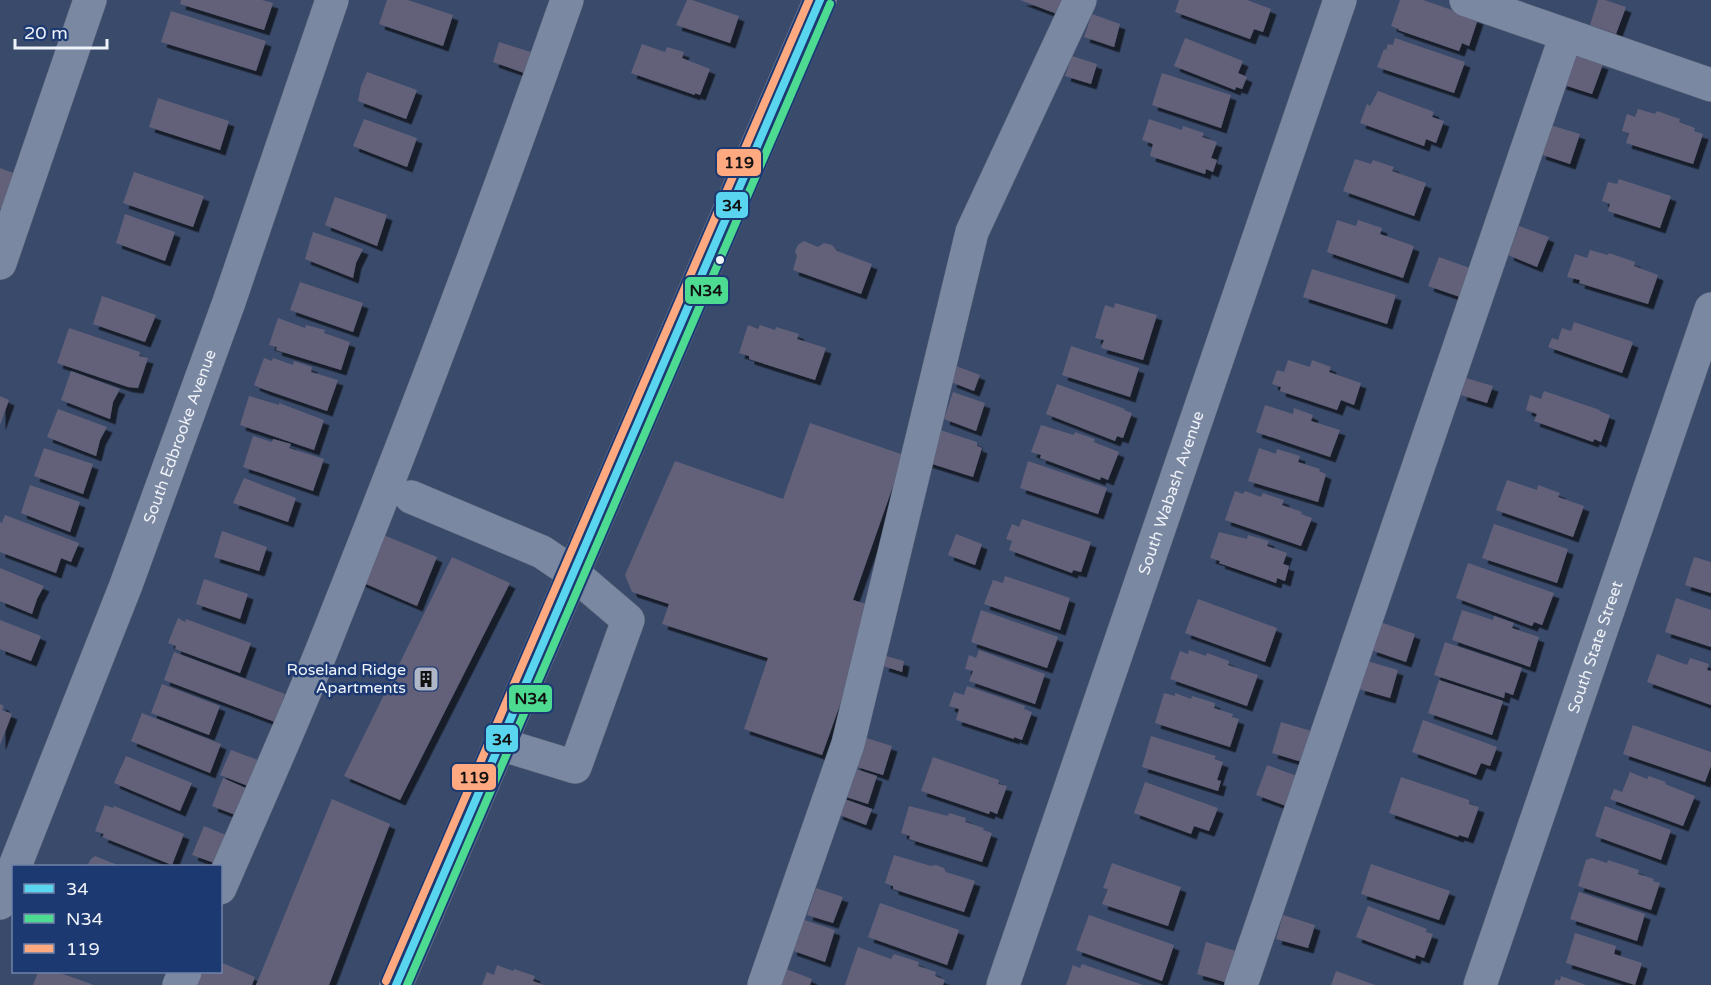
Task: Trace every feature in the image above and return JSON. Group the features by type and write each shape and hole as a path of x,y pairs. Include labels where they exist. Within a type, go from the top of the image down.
{"main road":[{"path":"396,985 820,0"}],"street":[{"path":"0,263 90,0"},
{"name":"South Edbrooke Avenue","path":"15,865 126,585 229,302 332,0"},
{"path":"222,883 332,625 429,374 567,0"},
{"path":"764,985 848,744 972,232 1080,0"},
{"name":"South Wabash Avenue","path":"1003,985 1340,0"},
{"path":"1466,0 1711,85"},
{"path":"1241,985 1566,35"},
{"name":"South State Street","path":"1480,985 1709,321"},
{"path":"411,497 542,552 573,573 628,620 574,767 500,744"},
{"name":"South Edbrooke Avenue","path":"0,903 12,873"}],"building":[{"path":"181,0 262,0 273,3 264,30 180,4"},
{"path":"387,0 408,0 453,15 443,46 379,24"},
{"path":"687,0 739,16 730,43 676,25"},
{"path":"1020,0 1063,0 1057,14"},
{"path":"1179,0 1247,0 1271,9 1263,32 1254,29 1250,39 1175,12"},
{"path":"1400,0 1423,0 1478,19 1469,46 1462,43 1459,51 1391,26"},
{"path":"1598,0 1626,7 1616,34 1590,25"},
{"path":"171,11 266,41 256,71 161,42"},
{"path":"1092,14 1120,24 1114,47 1084,37"},
{"path":"1185,38 1243,61 1238,73 1247,77 1242,89 1236,87 1235,90 1174,66"},
{"path":"1395,38 1465,62 1454,93 1377,67 1384,49 1386,50 1388,44 1393,45"},
{"path":"499,42 531,52 524,73 493,62"},
{"path":"642,44 665,52 667,47 684,52 682,58 710,69 700,95 631,73"},
{"path":"1570,54 1603,64 1592,94 1561,84"},
{"path":"1072,56 1097,64 1091,84 1065,76"},
{"path":"367,72 417,90 406,119 358,101"},
{"path":"1162,73 1231,95 1221,128 1152,105"},
{"path":"1378,91 1434,112 1432,117 1444,121 1436,143 1426,139 1424,146 1360,123 1367,104 1370,106"},
{"path":"158,98 229,121 220,150 149,127"},
{"path":"1638,109 1655,114 1657,111 1680,119 1679,122 1703,134 1693,164 1626,143 1629,133 1622,131 1627,114 1635,117"},
{"path":"364,119 417,138 407,167 353,146"},
{"path":"1149,119 1182,130 1183,126 1204,133 1202,137 1217,142 1211,158 1217,160 1213,172 1206,169 1205,174 1150,156 1153,144 1142,140"},
{"path":"1550,125 1580,134 1570,164 1540,154"},
{"path":"1355,159 1371,164 1373,160 1394,167 1392,171 1426,183 1414,216 1343,191"},
{"path":"0,168 16,174 5,210 0,208"},
{"path":"134,172 204,196 193,227 123,203"},
{"path":"1619,179 1671,196 1660,228 1608,211 1610,204 1602,201 1608,182 1617,184"},
{"path":"335,197 387,215 377,246 325,225"},
{"path":"125,214 175,232 165,261 116,243"},
{"path":"1337,220 1356,226 1358,220 1382,228 1380,234 1414,246 1403,278 1327,252"},
{"path":"1519,226 1549,237 1537,267 1508,255"},
{"path":"313,232 363,249 356,263 353,278 305,259"},
{"path":"804,241 818,247 824,243 832,245 837,251 872,264 861,294 793,270 797,256 795,251"},
{"path":"1590,250 1608,255 1609,253 1635,262 1634,266 1658,275 1648,304 1579,283 1580,280 1567,277 1575,254 1587,258"},
{"path":"1439,257 1470,268 1460,297 1428,286"},
{"path":"1312,269 1396,295 1387,324 1303,297"},
{"path":"300,282 363,303 353,332 290,310"},
{"path":"102,296 156,315 145,342 93,324"},
{"path":"1115,303 1157,315 1143,360 1101,348 1104,340 1095,338 1105,305 1114,308"},
{"path":"278,318 305,328 306,325 325,330 324,333 350,342 341,370 276,350 277,347 269,345"},
{"path":"1574,322 1633,342 1622,373 1548,347 1552,338 1558,340 1562,328 1571,331"},
{"path":"748,325 758,329 760,325 775,330 776,327 799,334 797,339 826,348 815,380 749,359 749,356 739,353"},
{"path":"69,328 140,352 139,356 148,358 138,388 128,387 57,363"},
{"path":"1071,346 1139,368 1130,397 1062,375"},
{"path":"264,358 272,361 273,358 293,365 294,361 312,367 311,372 338,380 327,411 254,385"},
{"path":"1288,360 1310,367 1312,360 1331,367 1329,372 1361,383 1354,405 1341,400 1337,410 1280,391 1281,387 1272,384 1277,370 1284,372"},
{"path":"956,366 980,375 974,391 951,382"},
{"path":"71,371 120,389 113,402 110,419 61,400"},
{"path":"1466,378 1493,386 1487,403 1461,395"},
{"path":"1057,384 1132,413 1123,438 1117,436 1115,441 1046,414"},
{"path":"1544,391 1610,415 1601,442 1594,439 1593,442 1534,421 1537,414 1526,410 1530,395 1541,399"},
{"path":"953,392 985,403 976,431 944,419"},
{"path":"0,396 9,400 0,425"},
{"path":"249,396 279,405 279,403 324,420 314,450 240,425"},
{"path":"1265,405 1293,414 1294,408 1313,415 1311,421 1340,430 1330,457 1256,432"},
{"path":"58,409 107,427 100,440 96,456 47,437"},
{"path":"810,423 904,455 853,600 866,604 847,685 822,755 744,729 768,658 662,624 669,604 632,592 625,575 675,461 783,499"},
{"path":"1041,425 1074,435 1075,432 1095,439 1094,442 1119,452 1108,480 1101,477 1100,480 1040,458 1041,455 1031,452"},
{"path":"937,429 977,442 977,446 982,448 973,477 926,462"},
{"path":"253,436 272,442 273,439 291,444 289,448 324,459 313,491 243,467"},
{"path":"44,448 93,464 83,494 34,476"},
{"path":"1259,448 1276,454 1277,449 1300,456 1298,462 1320,469 1319,471 1326,474 1318,502 1248,481"},
{"path":"1028,461 1107,488 1098,514 1020,488"},
{"path":"244,478 296,498 288,522 233,503"},
{"path":"1507,480 1537,490 1538,485 1560,493 1558,497 1584,506 1573,537 1496,510"},
{"path":"30,485 80,502 70,532 21,513"},
{"path":"1235,491 1243,494 1245,491 1261,497 1263,493 1284,500 1282,505 1312,518 1301,546 1225,520"},
{"path":"5,515 79,543 71,562 61,558 56,573 0,552 0,522 2,523"},
{"path":"1022,519 1091,542 1081,572 1073,570 1072,573 1009,550 1012,541 1006,539 1012,524 1019,527"},
{"path":"1494,524 1568,549 1557,583 1482,558"},
{"path":"222,531 267,547 259,571 214,557"},
{"path":"1219,532 1247,539 1248,535 1269,541 1267,546 1287,553 1283,564 1289,566 1285,581 1277,578 1276,583 1210,558"},
{"path":"381,534 437,557 417,606 359,581"},
{"path":"956,534 982,544 975,565 948,555"},
{"name":"Roseland Ridge Apartments","path":"452,557 510,583 400,800 344,776"},
{"path":"1694,557 1711,562 1711,593 1685,585"},
{"path":"1468,563 1554,593 1542,625 1534,622 1532,626 1456,598"},
{"path":"0,568 44,586 32,614 0,601"},
{"path":"1005,576 1070,598 1060,630 984,604 993,580 1003,583"},
{"path":"204,579 248,594 240,619 196,604"},
{"path":"1676,598 1711,610 1711,647 1665,632"},
{"path":"1198,599 1277,628 1265,662 1185,633"},
{"path":"981,610 1058,637 1047,668 971,642"},
{"path":"1462,610 1493,620 1494,616 1514,623 1512,628 1539,637 1530,667 1452,640"},
{"path":"178,618 251,643 240,673 175,649 176,646 168,643"},
{"path":"0,620 41,636 31,661 0,649"},
{"path":"1380,622 1415,634 1406,662 1371,650"},
{"path":"1445,642 1522,668 1513,695 1505,692 1504,698 1434,675"},
{"path":"979,650 1045,674 1035,704 969,681 973,671 965,669 969,655 976,658"},
{"path":"1189,650 1206,656 1207,653 1229,661 1228,665 1258,675 1247,706 1170,679 1180,651 1188,654"},
{"path":"174,652 285,694 275,722 164,680"},
{"path":"1657,654 1687,665 1690,658 1709,664 1707,670 1711,671 1711,705 1647,682"},
{"path":"886,656 904,661 902,672 883,666"},
{"path":"1367,661 1398,670 1390,698 1359,689"},
{"path":"1439,680 1503,701 1492,735 1428,713"},
{"path":"162,684 220,706 209,735 151,713"},
{"path":"967,686 1025,706 1024,709 1032,712 1022,740 956,720 959,709 949,706 954,692 964,695"},
{"path":"1164,693 1175,696 1175,693 1191,699 1192,696 1215,703 1214,708 1233,714 1232,717 1239,719 1230,747 1155,723"},
{"path":"0,704 4,706 2,710 12,714 0,745"},
{"path":"142,713 221,744 210,773 131,741"},
{"path":"1423,720 1497,747 1490,766 1481,763 1476,775 1412,752"},
{"path":"1281,722 1311,731 1302,762 1272,753"},
{"path":"1633,725 1711,752 1711,766 1705,782 1623,754"},
{"path":"1151,736 1216,756 1214,759 1223,762 1217,780 1221,781 1218,791 1142,767"},
{"path":"863,737 892,746 883,775 854,766"},
{"path":"231,750 258,760 248,786 220,775"},
{"path":"126,756 192,783 180,811 114,783"},
{"path":"933,757 999,780 998,784 1007,786 997,814 990,811 989,814 921,791"},
{"path":"1267,765 1297,776 1286,806 1256,795"},
{"path":"850,767 877,776 868,804 840,795"},
{"path":"1630,772 1647,779 1649,776 1666,782 1665,784 1695,796 1683,826 1610,799 1614,789 1622,792"},
{"path":"1401,777 1469,800 1469,804 1479,807 1468,838 1459,835 1458,837 1389,813"},
{"path":"223,778 250,790 238,816 212,806"},
{"path":"1145,782 1218,808 1209,831 1194,826 1191,834 1134,813"},
{"path":"842,798 872,809 866,825 837,814"},
{"path":"332,799 390,824 329,985 256,985"},
{"path":"105,805 113,808 114,806 184,834 172,865 102,837 104,834 95,831"},
{"path":"909,806 966,818 965,822 992,833 982,862 909,839 910,836 901,833"},
{"path":"1605,806 1671,830 1661,860 1595,836"},
{"path":"204,826 231,837 220,865 192,855"},
{"path":"894,855 931,866 936,865 944,868 946,872 975,881 964,912 893,889 893,886 885,883"},
{"path":"95,856 118,865 88,865"},
{"path":"1592,858 1607,863 1608,860 1639,870 1638,874 1660,883 1651,910 1578,886 1586,860"},
{"path":"1112,863 1181,887 1168,926 1102,904 1108,889 1103,888"},
{"path":"1371,864 1450,891 1439,920 1361,894"},
{"path":"816,888 843,897 833,923 807,915"},
{"path":"1579,892 1645,914 1637,941 1570,919"},
{"path":"880,903 959,930 947,965 868,937"},
{"path":"1368,906 1427,929 1426,932 1433,934 1424,958 1416,955 1415,959 1356,937"},
{"path":"1089,915 1174,945 1162,981 1076,950"},
{"path":"1283,915 1315,925 1308,948 1276,939"},
{"path":"801,919 835,930 825,962 791,950"},
{"path":"1575,933 1616,946 1614,954 1642,963 1635,985 1566,963"},
{"path":"1206,942 1236,951 1228,983 1197,974"},
{"path":"858,947 891,959 894,954 919,962 918,966 936,972 935,976 945,980 943,985 845,985"},
{"path":"222,963 255,977 252,985 191,985 197,973 222,973"},
{"path":"1082,964 1143,985 1066,985 1073,965 1080,968"},
{"path":"497,965 535,976 533,981 544,985 482,985 487,972 494,975"},
{"path":"786,969 812,979 810,985 780,985"},
{"path":"1336,971 1375,985 1331,985"},
{"path":"38,973 60,973 94,985 33,985"},
{"path":"1561,976 1586,985 1554,985 1556,979 1560,981"}],"transit line":[{"name":"119","path":"386,981 809,0"},
{"name":"34","path":"396,985 820,0"},
{"name":"N34","path":"407,985 830,4"}],"place":[{"name":"Roseland Ridge Apartments","path":"426,679"}]}
